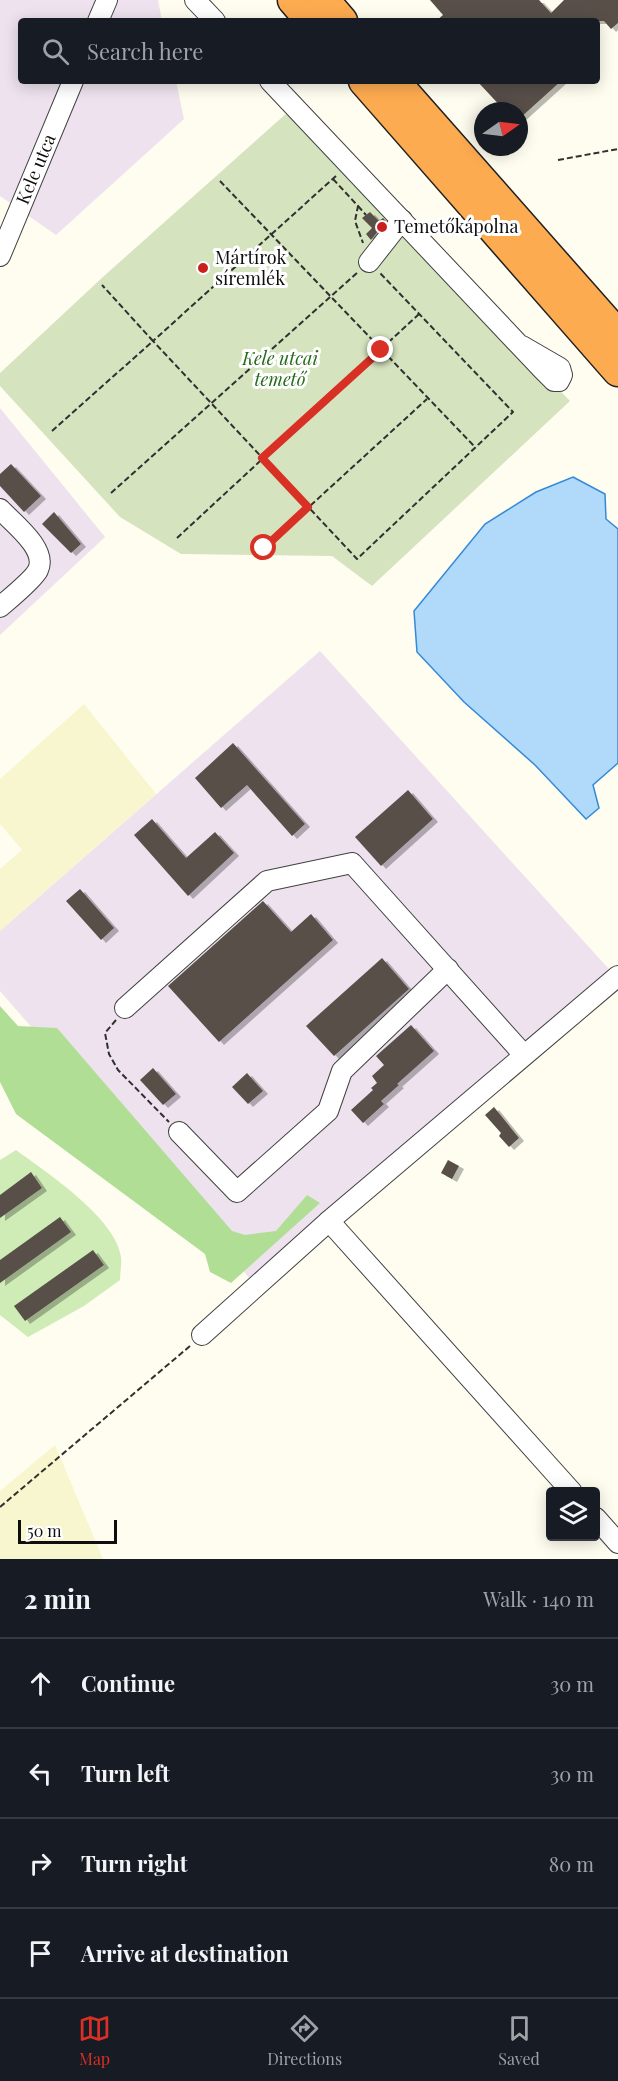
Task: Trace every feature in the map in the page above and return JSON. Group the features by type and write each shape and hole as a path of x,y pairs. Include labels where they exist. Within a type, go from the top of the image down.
{"highway":[{"path":"293,0 308,18"},
{"path":"324,0 339,18"},
{"path":"367,84 618,371"},
{"path":"397,84 618,335"}],"street":[{"path":"99,18 107,0"},
{"path":"195,0 211,18"},
{"name":"Kele utca","path":"0,256 72,84"},
{"path":"273,84 522,346"},
{"path":"369,262 402,220"},
{"path":"0,509 33,544 40,556 38,571 0,607"},
{"path":"125,1008 267,881 352,863 524,1055"},
{"path":"179,1132 237,1192 328,1110 342,1071 448,969"},
{"path":"202,1335 329,1221 618,976"},
{"path":"329,1221 568,1487"},
{"path":"600,1523 618,1543"}],"path":[{"path":"558,160 618,149"},
{"path":"52,431 349,164"},
{"path":"333,179 366,215"},
{"path":"220,181 475,447"},
{"path":"102,285 357,559 513,412 369,262 355,221 358,206"},
{"path":"111,493 369,262"},
{"path":"177,538 419,314"},
{"path":"264,548 427,399"},
{"path":"125,1008 105,1033 109,1054 118,1070 179,1132"},
{"path":"0,1507 202,1335"}],"shaded area":[{"path":"0,0 158,0 161,18 18,18 18,84 177,84 184,119 56,235 0,196"},
{"path":"0,408 105,537 0,635"},
{"path":"320,651 618,979 258,1288 0,991 0,931"}],"green space":[{"name":"Kele utcai temető","path":"288,112 570,401 372,586 332,556 181,554 120,517 0,386 0,373 104,276"},
{"path":"84,704 156,794 0,931 0,869 22,850 0,824 0,779"},
{"path":"0,1006 18,1026 57,1028 232,1231 245,1235 276,1231 307,1195 320,1203 231,1283 210,1272 205,1254 16,1114 0,1082"},
{"path":"16,1150 61,1183 93,1212 107,1227 116,1242 121,1257 120,1280 84,1306 28,1337 0,1315 0,1160"},
{"path":"55,1445 103,1559 0,1559 0,1491"}],"water":[{"path":"573,477 605,494 606,519 618,529 618,763 593,785 599,808 586,819 535,765 464,702 417,652 414,611 485,524 536,492"}],"building":[{"path":"430,0 539,0 551,13 564,0 618,0 618,23 611,29 604,21 600,21 600,18 440,18 443,15"},
{"path":"480,84 558,84 528,111 528,102 497,102"},
{"path":"370,212 379,221 383,218 386,221 371,240 366,234 372,228 362,218"},
{"path":"11,464 41,496 24,512 0,486 0,474"},
{"path":"54,512 81,544 71,553 42,524"},
{"path":"233,743 305,824 292,836 247,785 221,808 195,778"},
{"path":"408,790 433,819 381,866 355,837"},
{"path":"152,819 186,858 215,832 234,853 188,896 134,835"},
{"path":"80,889 114,928 101,940 66,901"},
{"path":"263,901 291,932 311,914 333,940 219,1042 168,986"},
{"path":"382,958 409,989 334,1056 306,1026"},
{"path":"411,1025 434,1051 397,1084 399,1085 381,1101 384,1104 363,1123 351,1110 373,1090 371,1088 377,1083 372,1076 384,1065 376,1056"},
{"path":"153,1068 176,1094 163,1105 140,1080"},
{"path":"247,1073 263,1091 248,1104 232,1087"},
{"path":"494,1107 519,1138 509,1147 499,1136 501,1133 485,1115"},
{"path":"448,1160 459,1166 452,1179 441,1173"},
{"path":"31,1172 42,1188 0,1218 0,1195"},
{"path":"60,1217 71,1232 0,1283 0,1260"},
{"path":"93,1250 104,1265 25,1321 14,1306"}],"place":[{"name":"Temetőkápolna","path":"382,227"},
{"name":"Mártírok síremlék","path":"203,268"}],"route":[{"path":"264,548 308,507 262,458 381,350"}]}
